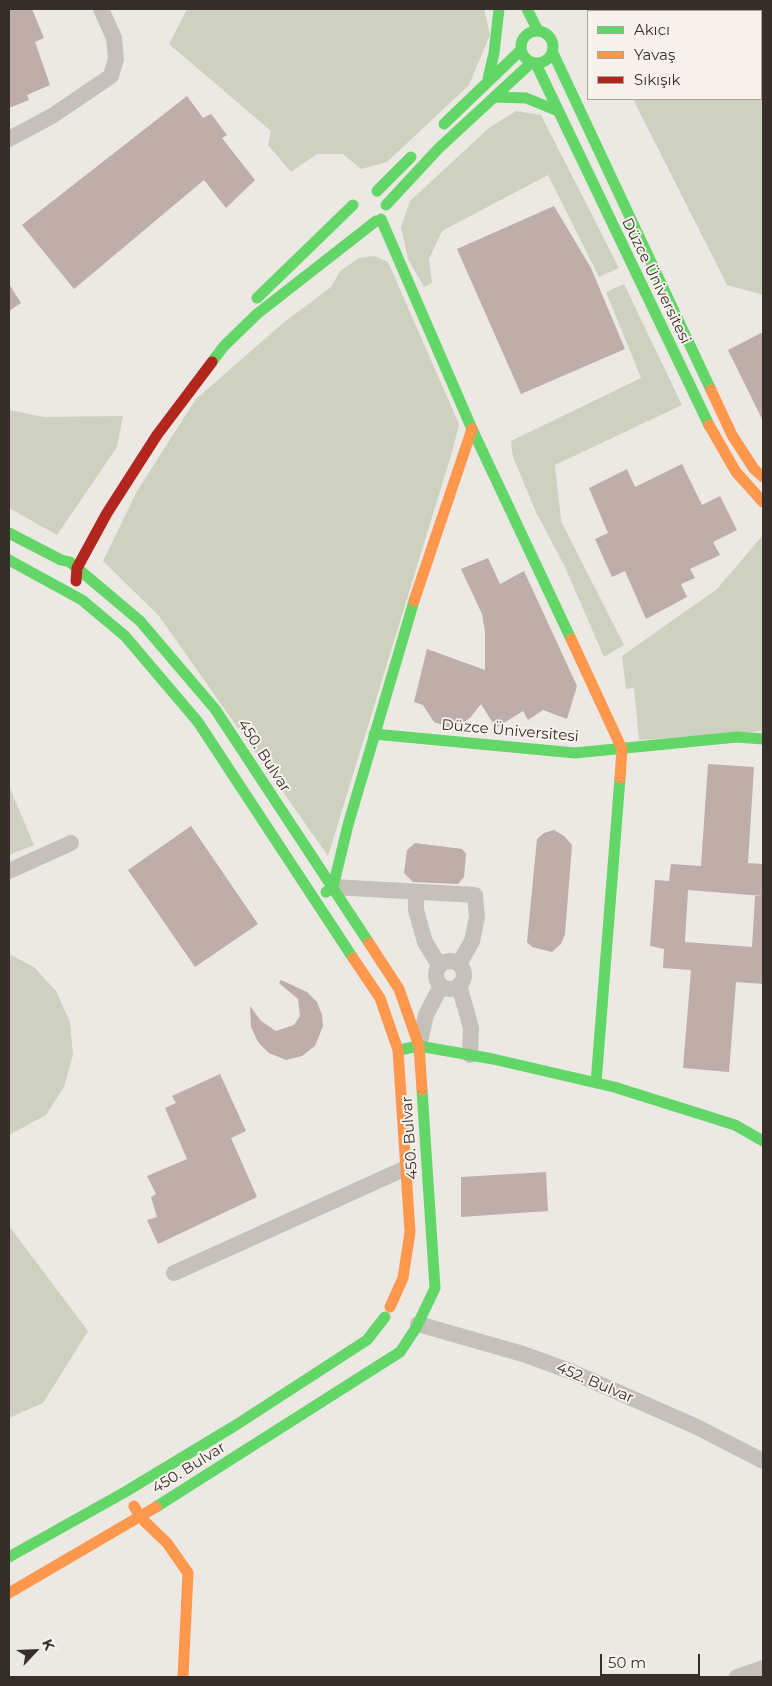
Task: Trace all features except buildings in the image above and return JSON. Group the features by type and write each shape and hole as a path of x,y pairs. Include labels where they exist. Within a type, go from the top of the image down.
{"street":[{"path":"10,141 81,98 111,76 116,59 114,38 101,9"},
{"path":"488,79 494,53 499,9"},
{"path":"527,9 538,31"},
{"path":"64,556 50,569 50,579 58,587 73,585 77,577 76,568 107,513 157,435 224,346 257,314 379,220 386,204 440,148 494,97 534,63 546,61 553,53 554,47 549,36 538,31 532,31 521,40 488,79 432,135"},
{"name":"Düzce Üniversitesi","path":"521,40 526,60 534,63 705,417 736,472 763,502"},
{"path":"553,53 732,435 754,469 763,477"},
{"path":"494,97 526,98 558,111"},
{"path":"85,530 166,405 217,336 368,191 418,149"},
{"path":"368,191 382,194 386,204"},
{"path":"353,205 358,218 367,223 379,220"},
{"path":"379,220 472,429 622,749 596,1083"},
{"path":"315,901 332,887 374,734 415,596 472,429"},
{"path":"9,533 64,556 76,568"},
{"name":"450. Bulvar","path":"9,560 82,600 125,636 198,722 380,998 398,1050 410,1232 403,1278 388,1312 367,1340 236,1425 125,1492 9,1557"},
{"name":"450. Bulvar","path":"9,1593 140,1517 400,1352 417,1326 435,1288 419,1046 399,989 215,709 140,621 76,568"},
{"name":"Düzce Üniversitesi","path":"374,734 576,753 738,737 763,739"},
{"path":"9,871 71,843"},
{"path":"332,887 475,895 477,918 472,941 460,964 464,977 459,985 450,989 441,986 435,974 439,965 451,960 460,964"},
{"path":"416,892 416,910 423,934 439,965"},
{"path":"459,985 471,1028 470,1055"},
{"path":"419,1046 426,1014 441,986"},
{"path":"398,1050 419,1046 470,1055 596,1083 688,1108 735,1125 763,1140"},
{"path":"174,1273 406,1168"},
{"path":"399,1301 410,1304 419,1316 417,1326 408,1334 394,1333 386,1322 388,1312 399,1301"},
{"name":"452. Bulvar","path":"417,1326 523,1354 570,1371 697,1427 763,1461"},
{"path":"125,1492 140,1517 167,1543 188,1573 184,1677"},
{"path":"737,1677 763,1668"}],"green space":[{"path":"187,9 484,9 490,35 469,85 387,162 361,169 343,154 317,154 291,172 268,145 271,131 169,44"},
{"path":"763,9 763,295 727,285 634,100 762,100 762,10 588,10"},
{"path":"516,111 541,115 619,268 599,277 548,175 442,231 429,259 432,283 424,287 408,259 401,227 410,201 490,127"},
{"path":"374,256 388,262 459,424 453,449 328,856 159,616 103,561 137,491 196,399 283,323 331,287 340,271 359,258"},
{"path":"624,284 682,405 555,465 561,521 624,645 604,657 565,567 536,512 513,457 511,441 641,378 606,292"},
{"path":"9,410 44,417 123,416 117,447 57,535 9,508"},
{"path":"763,535 763,731 639,740 634,688 626,689 622,656 717,589"},
{"path":"9,786 34,845 9,855"},
{"path":"9,954 34,967 56,991 70,1022 73,1055 64,1087 46,1115 9,1135"},
{"path":"9,1226 88,1331 43,1403 9,1418"}],"traffic: fast":[{"path":"488,79 494,53 499,9"},
{"path":"527,9 538,31"},
{"path":"537,31 549,35 553,47 549,59 537,63 525,59 521,47 525,35 537,31"},
{"path":"444,124 521,50"},
{"path":"553,53 711,390"},
{"path":"386,205 439,148 531,63"},
{"path":"536,64 709,425"},
{"path":"494,97 526,98 558,111"},
{"path":"377,191 411,157"},
{"path":"257,298 353,205"},
{"path":"381,219 472,429 571,639"},
{"path":"212,362 224,346 257,314 376,221"},
{"path":"9,533 61,560 70,562 140,621 215,709 369,943"},
{"path":"9,560 82,600 125,636 198,722 353,958"},
{"path":"326,892 333,887 348,825 414,601"},
{"path":"374,734 575,753 737,737 763,739"},
{"path":"596,1083 620,778"},
{"path":"404,1049 419,1046 493,1059 614,1087 735,1125 763,1141"},
{"path":"156,1507 400,1352 416,1328 435,1288 422,1090"},
{"path":"9,1557 125,1492 236,1425 367,1340 385,1317"}],"traffic: slow":[{"path":"711,390 732,435 754,469 763,477"},
{"path":"709,425 736,472 763,502"},
{"path":"414,601 472,429"},
{"path":"571,639 622,749 620,778"},
{"path":"369,943 399,989 419,1046 422,1090"},
{"path":"353,958 380,998 398,1050 410,1232 403,1278 390,1307"},
{"path":"134,1506 140,1517 167,1543 188,1573 183,1677"},
{"path":"9,1593 156,1507"}],"traffic: jam":[{"path":"76,581 77,568 107,513 157,435 212,362"}]}
